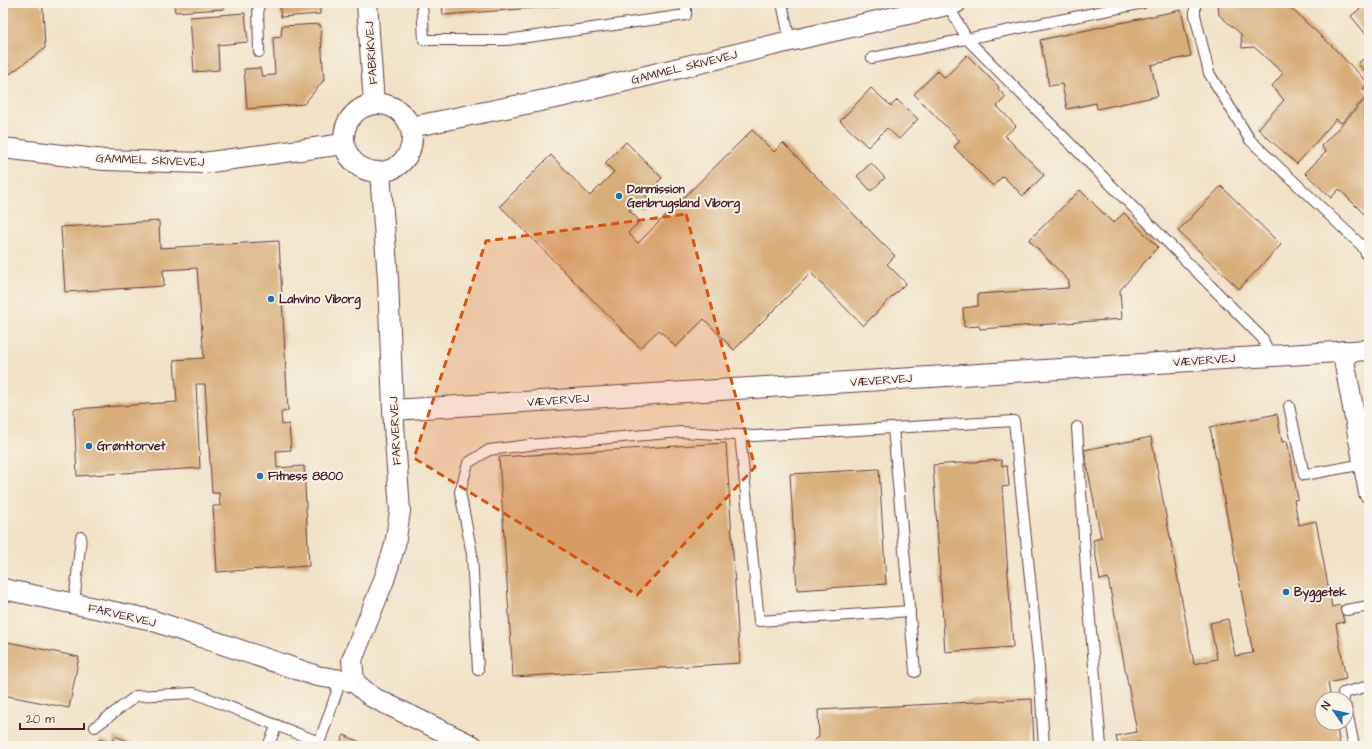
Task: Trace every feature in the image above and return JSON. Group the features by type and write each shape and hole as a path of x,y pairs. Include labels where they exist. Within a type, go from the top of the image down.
{"street":[{"name":"FABRIKVEJ","path":"367,3 374,104"},
{"name":"GAMMEL SKIVEVEJ","path":"411,126 560,97 790,41 952,4"},
{"path":"382,103 396,108 407,119 411,126 413,137 407,157 391,170 380,172 364,169 357,165 349,155 344,144 346,126 350,117 365,106 382,103"},
{"name":"GAMMEL SKIVEVEJ","path":"3,148 104,160 203,163 344,144"},
{"name":"FARVERVEJ","path":"3,589 148,619 317,676 347,681 352,660 384,580 396,538 400,511 393,410 388,279 380,172"},
{"name":"VÆVERVEJ","path":"393,410 1369,350"},
{"path":"1344,351 1345,365 1369,493"},
{"path":"347,681 372,697 473,746"}],"lane":[{"path":"258,3 259,52"},
{"path":"422,3 424,40 506,40 686,15 686,3"},
{"path":"782,3 790,41"},
{"path":"872,58 1144,3"},
{"path":"1195,3 1195,15 1209,73 1250,140 1362,246 1369,259"},
{"path":"952,4 967,39 1263,339 1269,356"},
{"path":"1289,406 1304,476 1364,464"},
{"path":"478,670 472,554 460,492 468,463 489,450 529,445 681,432 754,436 1014,421 1039,667 1044,746"},
{"path":"1077,427 1087,585 1101,746"},
{"path":"893,428 916,672"},
{"path":"740,435 759,621 910,611"},
{"path":"74,604 81,537"},
{"path":"1346,610 1369,606"},
{"path":"95,727 136,696 194,693 277,725 319,744 347,681"},
{"path":"1350,691 1369,686"},
{"path":"268,746 277,725"},
{"path":"1351,731 1354,746"}],"highlighted area":[{"path":"686,214 755,467 637,595 414,458 486,241"}],"building":[{"path":"3,3 39,3 43,9 45,48 3,79"},
{"path":"174,3 224,3 224,9 175,12"},
{"path":"279,3 320,3 320,14 281,17"},
{"path":"442,3 585,3 585,4 443,15"},
{"path":"1218,3 1285,3 1331,45 1368,83 1363,89 1368,93 1368,95 1341,123 1336,119 1297,164 1258,129 1284,100 1272,86 1283,73 1254,47 1242,48 1241,34 1219,15"},
{"path":"1369,3 1369,38 1351,16"},
{"path":"1181,10 1191,56 1151,65 1158,96 1097,109 1096,103 1067,109 1062,84 1049,86 1040,40"},
{"path":"245,13 248,42 218,45 219,70 194,72 190,17"},
{"path":"320,24 324,80 304,104 247,109 244,69 260,68 262,76 275,75 273,38 281,37 282,26"},
{"path":"967,55 999,87 998,89 1006,97 997,106 1016,126 1005,136 1044,175 1023,196 1003,176 993,186 954,147 960,141 914,94 938,71 945,78"},
{"path":"1363,59 1369,65 1369,75 1358,64"},
{"path":"871,88 891,106 897,100 918,119 899,139 887,128 868,147 840,121"},
{"path":"1369,96 1368,218 1339,189 1331,198 1305,173 1326,152 1321,146"},
{"path":"752,130 774,152 783,143 895,256 887,264 906,283 863,326 811,273 734,350 704,319 676,347 659,330 640,348 500,206 551,155 590,196 614,172 605,163 626,142 662,178 645,195 650,200 641,209 636,204 629,210 640,221 628,233 638,243"},
{"path":"871,163 885,178 871,191 857,176"},
{"path":"1221,186 1281,245 1239,289 1178,231"},
{"path":"1080,190 1113,223 1124,213 1158,247 1120,290 1122,319 980,329 979,326 964,327 963,308 978,306 978,294 1068,288 1069,281 1029,240"},
{"path":"159,221 160,248 279,241 288,411 281,412 282,425 289,424 291,450 276,451 277,468 304,466 309,566 217,572 213,506 220,506 219,493 212,493 205,384 196,384 200,468 77,476 74,409 177,402 174,360 204,358 197,268 163,270 164,286 65,292 61,227"},
{"name":"Byggetek","path":"1277,414 1282,442 1287,441 1298,499 1294,500 1299,525 1316,521 1332,607 1340,605 1344,622 1336,624 1346,679 1328,683 1330,691 1314,691 1314,731 1337,731 1340,746 1140,746 1139,742 1118,746 1116,736 1137,732 1108,578 1100,580 1093,540 1101,538 1084,450 1151,437 1194,664 1217,659 1210,623 1228,619 1235,656 1253,653 1210,427"},
{"path":"726,443 740,663 513,677 499,457"},
{"path":"1001,460 1002,466 1007,466 1009,486 1002,487 1013,647 945,652 933,465"},
{"path":"879,469 886,584 797,590 790,474"},
{"path":"3,641 79,657 69,708 3,695"},
{"path":"1032,699 1034,746 816,746 814,740 819,737 818,710"},
{"path":"344,735 369,746 338,746"},
{"path":"115,736 141,746 97,746 100,739 112,743"}],"place":[{"name":"Danmission Genbrugsland Viborg","path":"619,196"},
{"name":"Lahvino Viborg","path":"271,299"},
{"name":"Grønttorvet","path":"89,446"},
{"name":"Fitness 8800","path":"260,476"},
{"name":"Byggetek","path":"1286,592"}]}
